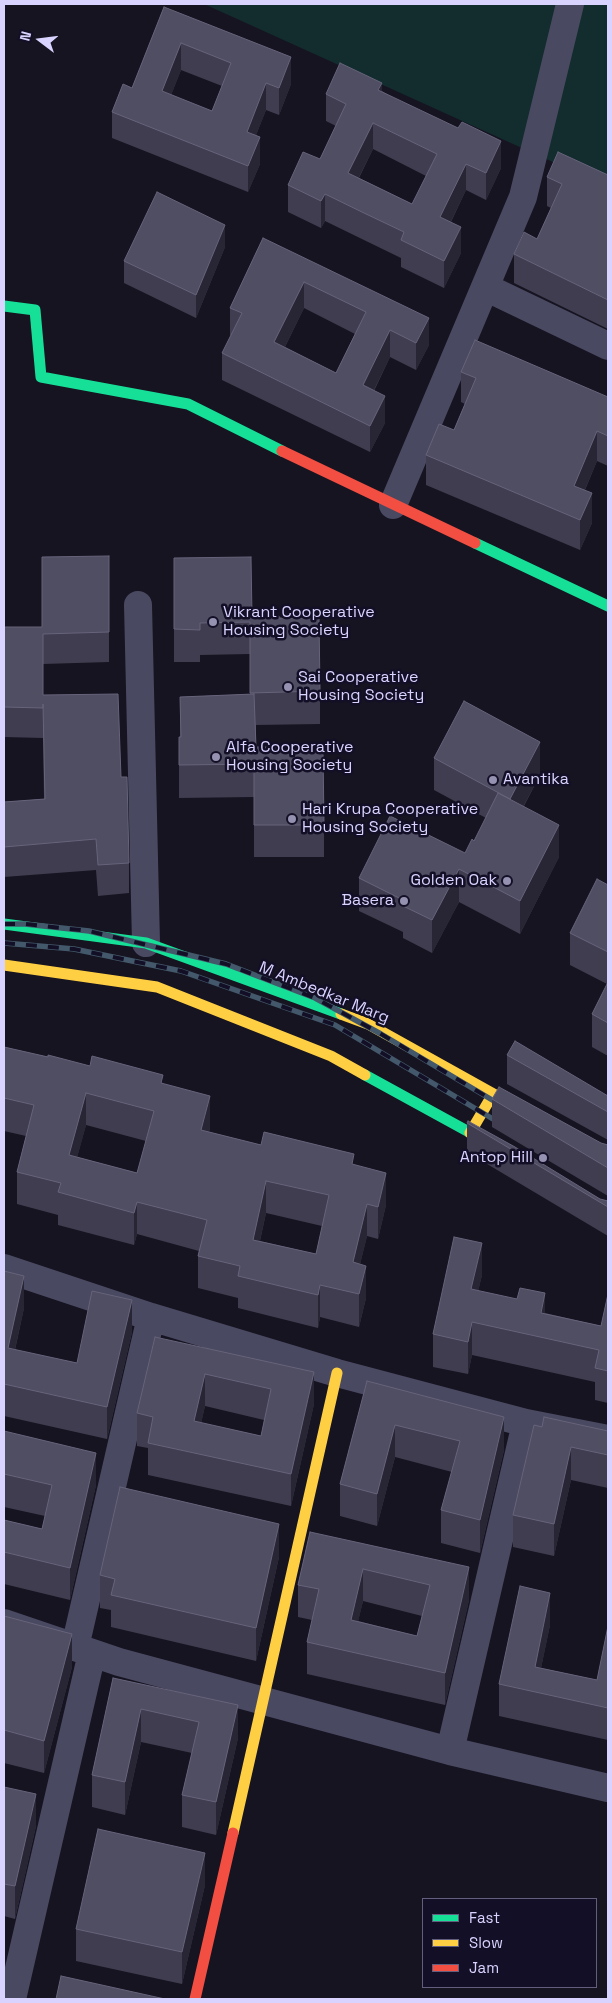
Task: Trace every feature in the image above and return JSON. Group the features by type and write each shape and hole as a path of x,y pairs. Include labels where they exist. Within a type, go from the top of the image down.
{"street":[{"path":"393,505 523,197 570,4"},
{"path":"485,287 608,346"},
{"path":"4,306 35,310 41,377 188,404 393,505 608,606"},
{"path":"138,605 146,943"},
{"name":"M Ambedkar Marg","path":"4,924 146,943 368,1024 534,1117"},
{"path":"4,965 157,987 331,1056 514,1157"},
{"path":"470,1133 494,1094"},
{"path":"4,1268 151,1317 337,1373 526,1423 608,1439"},
{"path":"12,1999 151,1317"},
{"path":"195,1999 337,1373"},
{"path":"450,1751 526,1423"},
{"path":"4,1623 119,1662 450,1751 608,1788"}],"green space":[{"path":"204,4 608,4 608,187"}],"building":[{"path":"164,7 291,57 279,88 266,83 247,132 260,137 248,166 112,112 123,84 132,88","holes":["181,43 231,63 212,111 162,91"]},
{"path":"340,63 382,83 378,90 458,128 462,122 501,141 486,173 466,164 440,217 461,227 444,261 401,240 404,232 325,194 321,201 288,185 303,152 320,159 346,104 326,94","holes":["373,123 437,154 412,204 348,173"]},
{"path":"558,152 608,175 608,300 514,254 524,232 537,239 562,184 547,177"},
{"path":"157,192 225,225 196,295 124,261"},
{"path":"263,238 429,318 416,343 390,330 363,385 385,396 370,426 222,353 242,313 230,308","holes":["304,282 366,312 336,373 274,342"]},
{"path":"475,340 608,397 608,436 597,431 574,486 592,493 580,520 426,455 439,424 454,430 476,378 461,372"},
{"path":"109,556 109,632 43,634 43,695 118,694 121,777 127,777 129,863 98,865 96,839 4,847 4,802 45,799 43,704 43,708 4,707 4,627 42,627 42,557"},
{"path":"251,557 252,616 319,618 320,691 250,693 250,622 200,623 200,630 174,629 174,558"},
{"path":"254,694 256,747 283,747 283,750 323,750 324,825 254,825 254,764 179,765 179,737 181,737 180,697"},
{"path":"464,701 540,742 510,799 434,758"},
{"path":"498,793 559,825 520,901 459,869 432,920 403,906 405,901 359,878 390,816 465,853 472,839 474,841"},
{"path":"597,879 608,885 608,952 570,933"},
{"path":"608,982 608,1023 592,1014"},
{"path":"515,1041 608,1096 608,1112 507,1055"},
{"path":"4,1047 48,1057 48,1055 90,1066 92,1056 163,1075 161,1083 210,1096 201,1130 261,1145 264,1132 354,1154 352,1164 386,1173 378,1207 367,1204 353,1262 366,1266 359,1294 320,1285 318,1295 238,1276 240,1266 198,1256 207,1220 137,1202 134,1213 58,1192 61,1183 17,1172 34,1105 4,1098","holes":["86,1093 154,1111 137,1173 69,1155","266,1181 329,1195 316,1254 253,1240"]},
{"path":"499,1087 601,1143 608,1145 608,1168 492,1099"},
{"path":"468,1121 515,1147 600,1199 608,1201 608,1207 467,1123"},
{"path":"454,1237 482,1243 471,1289 517,1299 520,1288 545,1293 541,1313 601,1326 608,1294 608,1371 595,1368 599,1350 472,1322 468,1342 433,1334"},
{"path":"4,1271 24,1276 8,1348 77,1363 92,1291 132,1300 107,1407 4,1384"},
{"path":"155,1337 314,1372 291,1474 148,1443 153,1417 137,1413","holes":["205,1374 271,1389 261,1436 194,1421"]},
{"path":"367,1381 504,1417 480,1520 441,1510 460,1441 395,1425 377,1494 340,1484"},
{"path":"544,1417 608,1431 608,1455 571,1447 554,1524 513,1515 534,1425 542,1427"},
{"path":"4,1431 96,1453 70,1568 4,1552 4,1520 42,1529 52,1485 4,1474"},
{"path":"120,1487 279,1524 256,1628 111,1595 115,1579 100,1575"},
{"path":"310,1532 469,1567 445,1673 307,1642 319,1589 298,1585","holes":["363,1569 430,1585 417,1636 351,1620"]},
{"path":"520,1586 550,1593 535,1667 597,1680 608,1626 608,1708 499,1684"},
{"path":"4,1616 72,1634 44,1741 4,1730"},
{"path":"113,1678 238,1705 216,1802 182,1795 199,1722 141,1709 125,1782 92,1775"},
{"path":"4,1787 36,1794 15,1886 4,1884"},
{"path":"98,1829 205,1853 182,1952 76,1929"},
{"path":"61,1976 165,1999 56,1999"}],"railway":[{"path":"4,924 25,924 89,931 226,964 315,998 381,1034 504,1107"},
{"path":"4,943 74,949 181,971 335,1025 503,1125"}],"traffic: fast":[{"path":"4,306 35,310 41,377 188,404 282,451"},
{"path":"475,543 608,606"},
{"path":"4,924 146,943 341,1014"},
{"path":"365,1075 500,1149"}],"traffic: slow":[{"path":"4,965 157,987 331,1056 365,1075"},
{"path":"341,1014 368,1024 526,1112"},
{"path":"470,1133 493,1094"},
{"path":"233,1833 337,1373"}],"traffic: jam":[{"path":"282,451 475,543"},
{"path":"195,1999 233,1833"}],"place":[{"name":"Vikrant Cooperative Housing Society","path":"213,622"},
{"name":"Sai Cooperative Housing Society","path":"288,687"},
{"name":"Alfa Cooperative Housing Society","path":"216,757"},
{"name":"Avantika","path":"493,780"},
{"name":"Hari Krupa Cooperative Housing Society","path":"292,819"},
{"name":"Golden Oak","path":"507,881"},
{"name":"Basera","path":"404,901"},
{"name":"Antop Hill","path":"543,1158"}]}
